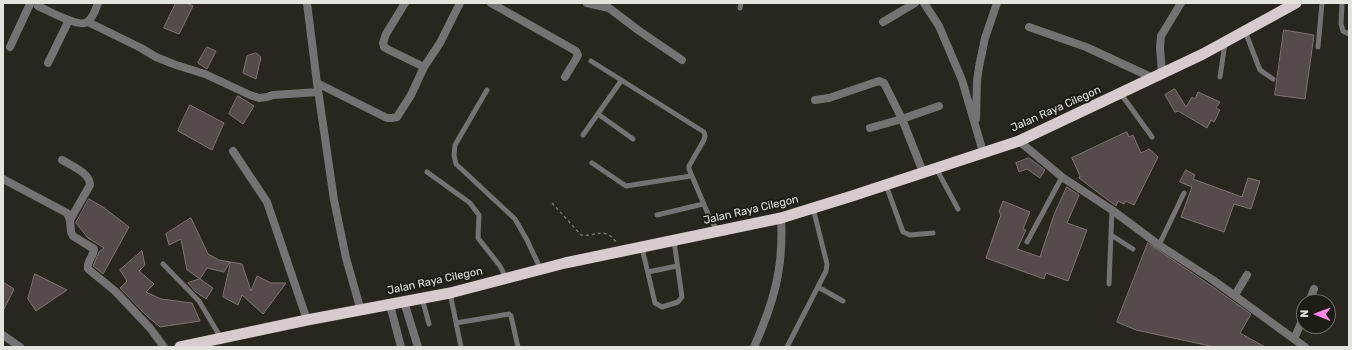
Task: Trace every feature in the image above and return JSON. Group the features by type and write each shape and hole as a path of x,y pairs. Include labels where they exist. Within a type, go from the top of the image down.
{"highway":[{"name":"Jalan Raya Cilegon","path":"180,347 307,320 450,293 541,270 781,218 1019,141 1203,54 1289,5"}],"street":[{"path":"88,22 98,3"},
{"path":"307,3 317,87 334,200 346,258 361,311"},
{"path":"405,3 386,34 383,43 384,47 424,67"},
{"path":"10,47 34,4 79,24 88,22 156,57 205,74 255,96 267,97 317,87 387,118 392,118 397,117 411,95 424,67 440,43 460,3"},
{"path":"491,3 576,51 578,55 565,77"},
{"path":"588,3 611,5 638,30 682,60"},
{"path":"883,22 915,3"},
{"path":"924,3 939,26 962,80 983,152"},
{"path":"976,128 976,98 979,67 985,38 997,3"},
{"path":"1029,27 1086,47 1158,76 1161,36 1181,3"},
{"path":"48,63 70,20"},
{"path":"815,100 829,98 882,81 902,119 923,172"},
{"path":"870,128 939,106"},
{"path":"1019,141 1062,177 1112,210 1159,245 1235,295 1304,347"},
{"path":"233,151 267,202 307,320"},
{"path":"62,160 87,176 90,181 90,186 70,220"},
{"path":"3,180 65,211 70,220 71,232 73,236 94,248 93,254 87,265 88,269 116,292 150,328 164,347"},
{"path":"754,347 767,319 777,282 782,239 781,218"},
{"path":"1235,295 1246,275"},
{"path":"1312,294 1314,289"},
{"path":"404,302 418,347"},
{"path":"390,305 401,347"},
{"path":"1294,339 1296,334"},
{"path":"3,335 20,347"}],"lane":[{"path":"1318,47 1322,3"},
{"path":"1342,3 1341,24 1343,30 1349,34"},
{"path":"1245,31 1260,70 1273,79"},
{"path":"1220,77 1225,42"},
{"path":"591,61 704,132 704,140 688,169 703,204 718,232"},
{"path":"583,135 621,81"},
{"path":"487,90 455,145 454,155 456,164 515,219 541,270"},
{"path":"1121,94 1152,137"},
{"path":"598,114 633,139"},
{"path":"592,163 626,186 691,176"},
{"path":"936,168 958,208"},
{"path":"427,172 470,203 479,214 478,238 500,266 506,278"},
{"path":"1027,242 1062,177"},
{"path":"886,185 903,232 910,235 933,233"},
{"path":"1159,245 1184,193"},
{"path":"657,215 703,204"},
{"path":"787,347 826,271 827,264 813,208"},
{"path":"1109,284 1112,210"},
{"path":"1111,235 1133,249"},
{"path":"642,248 655,303 662,307 678,302 682,297 674,241"},
{"path":"163,264 200,301 221,338"},
{"path":"648,272 677,266"},
{"path":"818,287 843,301"},
{"path":"450,293 461,347"},
{"path":"422,298 429,324"},
{"path":"456,323 509,314 512,316 518,347"}],"path":[{"path":"552,204 581,235 587,236 605,233 611,236 623,252"}],"building":[{"path":"176,3 187,3 193,6 179,34 164,28"},
{"path":"1284,30 1314,35 1305,99 1275,95"},
{"path":"207,47 216,51 207,69 198,63"},
{"path":"256,53 261,57 256,79 243,73 247,56"},
{"path":"1175,89 1186,107 1192,97 1195,99 1198,92 1220,102 1216,108 1220,110 1214,122 1211,120 1207,128 1178,111 1175,112 1165,95"},
{"path":"238,96 254,106 243,124 229,114"},
{"path":"190,105 224,123 212,150 178,131"},
{"path":"1127,132 1129,137 1133,135 1141,153 1149,149 1158,157 1134,205 1126,201 1124,204 1118,201 1116,206 1079,178 1080,176 1072,158"},
{"path":"1029,158 1045,170 1040,178 1027,169 1019,172 1016,163"},
{"path":"1186,170 1195,175 1193,179 1242,197 1248,178 1260,181 1251,209 1234,204 1224,232 1181,217 1192,187 1180,182"},
{"path":"1067,187 1079,195 1067,223 1087,230 1068,281 1046,273 1044,279 986,258 1001,215 999,212 1003,201 1030,212 1023,229 1026,230 1017,249 1040,257 1054,215"},
{"path":"89,199 103,207 129,227 103,274 93,266 99,252 104,248 88,238 76,223"},
{"path":"191,218 208,254 219,260 230,262 224,272 207,268 200,279 187,270 181,239 169,245 166,234"},
{"path":"1148,243 1251,314 1240,333 1265,347 1215,347 1136,330 1117,322"},
{"path":"142,251 145,265 139,271 154,284 146,292 161,299 192,303 200,321 160,327 120,288 127,281 120,270"},
{"path":"231,262 242,264 251,291 257,276 271,283 286,283 263,314 242,295 238,305 223,297"},
{"path":"35,274 67,290 36,311 28,299"},
{"path":"200,279 213,288 206,299 196,292 188,283"},
{"path":"3,282 14,289 3,311"}]}
